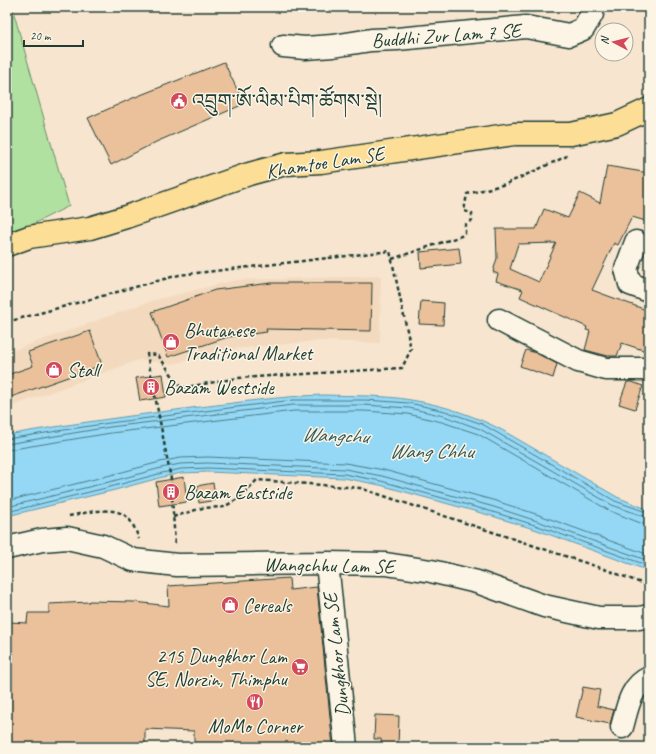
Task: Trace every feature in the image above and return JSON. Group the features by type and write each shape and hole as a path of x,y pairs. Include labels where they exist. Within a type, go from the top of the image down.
{"main road":[{"name":"Khamtoe Lam SE","path":"7,245 29,237 90,228 249,174 286,164 321,162 514,134 572,134 617,124 649,109"}],"street":[{"name":"Buddhi Zur Lam 7 SE","path":"283,46 305,48 333,46 371,40 526,27 569,34 583,30 592,14 593,7"},
{"path":"636,242 626,269 630,284 649,291"},
{"path":"499,320 578,361 606,369 649,369"},
{"name":"Wangchhu Lam SE","path":"7,548 42,540 67,538 103,546 133,560 177,565 327,563 386,564 431,571 477,582 544,606 599,618 639,618 649,616"},
{"name":"Dungkhor Lam SE","path":"327,563 346,747"},
{"path":"622,727 630,697 645,680 649,678"}],"path":[{"path":"392,259 461,236 465,233 465,225 472,220 472,213 464,211 467,194 506,184 571,154 589,130"},
{"path":"7,322 179,275 390,251 411,349 402,368 238,378 181,388 158,355 147,354 171,479 177,565"},
{"path":"173,517 202,508 224,507 239,498 257,480 360,488 607,570 649,586"}],"shaded area":[{"name":"Bhutanese Traditional Market","path":"381,276 380,343 320,341 234,349 172,364 139,360 7,408 7,354 14,350 151,301 236,280"}],"green space":[{"path":"7,7 12,7 69,206 7,237"}],"water":[{"name":"Wang Chhu","path":"325,395 390,397 423,402 458,411 502,430 617,497 649,510 649,571 537,530 492,516 380,485 344,478 208,472 181,473 7,516 7,435 191,408 275,398"}],"building":[{"path":"224,62 244,104 156,142 111,165 88,118 133,98"},
{"path":"607,166 649,173 649,222 632,217 618,245 614,243 592,290 649,311 649,352 622,343 617,356 608,356 585,350 590,331 586,330 587,327 520,297 523,290 496,281 498,274 493,272 497,258 496,229 536,229 544,209 568,218 580,193 600,203","holes":["556,243 539,282 510,269 518,244"]},
{"path":"459,248 461,264 421,268 420,252"},
{"path":"271,283 372,283 371,331 266,329 267,332 228,337 168,357 152,312 215,290"},
{"path":"421,301 444,303 443,325 419,324"},
{"name":"Stall","path":"90,331 102,365 11,397 7,386 7,375 33,366 28,352"},
{"path":"526,350 536,353 557,364 553,378 520,366"},
{"name":"Bazam Westside","path":"163,374 166,397 140,401 136,378"},
{"path":"627,382 632,382 643,386 635,409 619,404"},
{"name":"Bazam Eastside","path":"184,477 187,502 159,506 156,482"},
{"path":"213,483 216,500 199,503 197,486"},
{"path":"289,578 290,590 317,587 333,747 194,747 194,731 145,729 145,747 7,747 7,632 9,622 27,623 28,613 49,613 49,604 89,601 135,602 169,606 168,586"},
{"path":"583,687 600,690 597,706 614,710 610,724 576,717"},
{"path":"375,715 399,716 398,747 381,747 381,739 374,739"}],"place":[{"name":"འབྲུག་ཨོ་ལིམ་པིག་ཚོགས་སྡེ།","path":"179,101"},
{"name":"Bhutanese Traditional Market","path":"171,342"},
{"name":"Stall","path":"54,370"},
{"name":"Bazam Westside","path":"151,387"},
{"name":"Bazam Eastside","path":"171,492"},
{"name":"Cereals","path":"230,605"},
{"name":"215 Dungkhor Lam SE, Norzin, Thimphu","path":"300,667"},
{"name":"MoMo Corner","path":"255,702"}],"water label":[{"name":"Wangchu","path":"335,435"}]}
